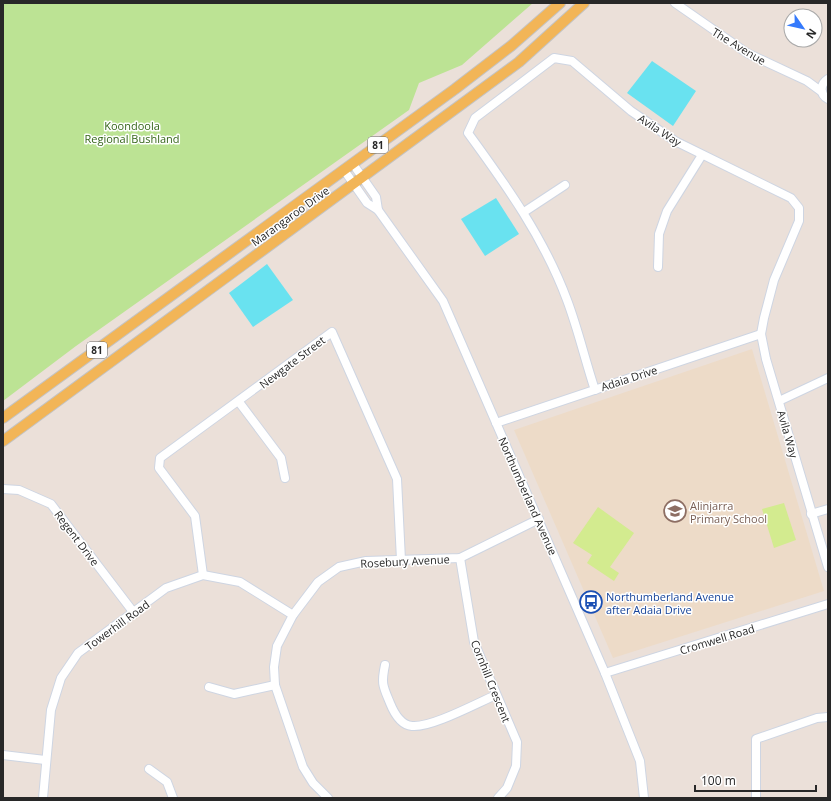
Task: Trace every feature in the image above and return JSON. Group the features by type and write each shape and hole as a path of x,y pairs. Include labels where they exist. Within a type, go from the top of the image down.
{"main road":[{"name":"Marangaroo Drive","path":"3,418 349,167 512,46 560,3"},
{"name":"Marangaroo Drive","path":"3,441 519,62 584,3"}],"street":[{"name":"The Avenue","path":"675,3 747,53 807,81 822,92 828,99"},
{"name":"Avila Way","path":"595,390 567,299 524,212 468,133 475,118 554,58 572,61 631,111 675,141 791,198 799,208 799,221 774,280 761,334 811,514 828,567"},
{"name":"The Avenue","path":"807,81 826,81"},
{"path":"822,92 826,81"},
{"path":"658,267 659,234 667,211 702,155"},
{"name":"Northumberland Avenue","path":"349,167 358,181 376,197 378,210 443,301 539,519 605,674 640,761 644,798"},
{"path":"524,212 565,185"},
{"name":"Newgate Street","path":"203,575 195,516 159,468 160,458 239,402 332,332 398,479 401,560"},
{"name":"Adaia Drive","path":"496,423 761,334"},
{"path":"779,401 828,378"},
{"path":"239,402 280,458 285,478"},
{"name":"Regent Drive","path":"3,488 19,490 51,504 134,613"},
{"path":"811,514 828,509"},
{"name":"Rosebury Avenue","path":"328,798 313,783 303,767 274,685 274,667 277,646 293,615 318,582 339,567 366,561 460,558 539,519"},
{"name":"Cornhill Crescent","path":"460,558 474,642 517,742 516,766 507,788 498,798"},
{"path":"203,575 240,582 293,615"},
{"name":"Towerhill Road","path":"42,798 51,710 61,678 78,653 166,588 203,575"},
{"name":"Cromwell Road","path":"605,674 828,604"},
{"path":"385,665 382,681 393,710 401,721 411,726 426,725 496,695"},
{"path":"209,687 234,694 274,685"},
{"path":"756,798 756,739 817,718 828,717"},
{"path":"3,755 45,760"},
{"path":"149,769 167,782 173,798"}],"shaded area":[{"name":"Alinjarra Primary School","path":"752,349 824,591 613,658 514,430"}],"green space":[{"name":"Koondoola Regional Bushland","path":"3,3 533,3 462,65 419,83 409,110 76,346 3,401"},
{"path":"784,503 796,540 774,548 762,509"},
{"path":"598,507 634,533 610,567 619,573 614,581 587,563 592,555 573,543"}],"water":[{"path":"652,61 696,91 673,126 627,93"},
{"path":"496,198 519,234 485,256 461,219"},
{"path":"267,264 293,300 253,327 229,293"}],"place":[{"name":"Alinjarra Primary School","path":"675,511"},
{"name":"Northumberland Avenue after Adaia Drive","path":"591,602"}]}
